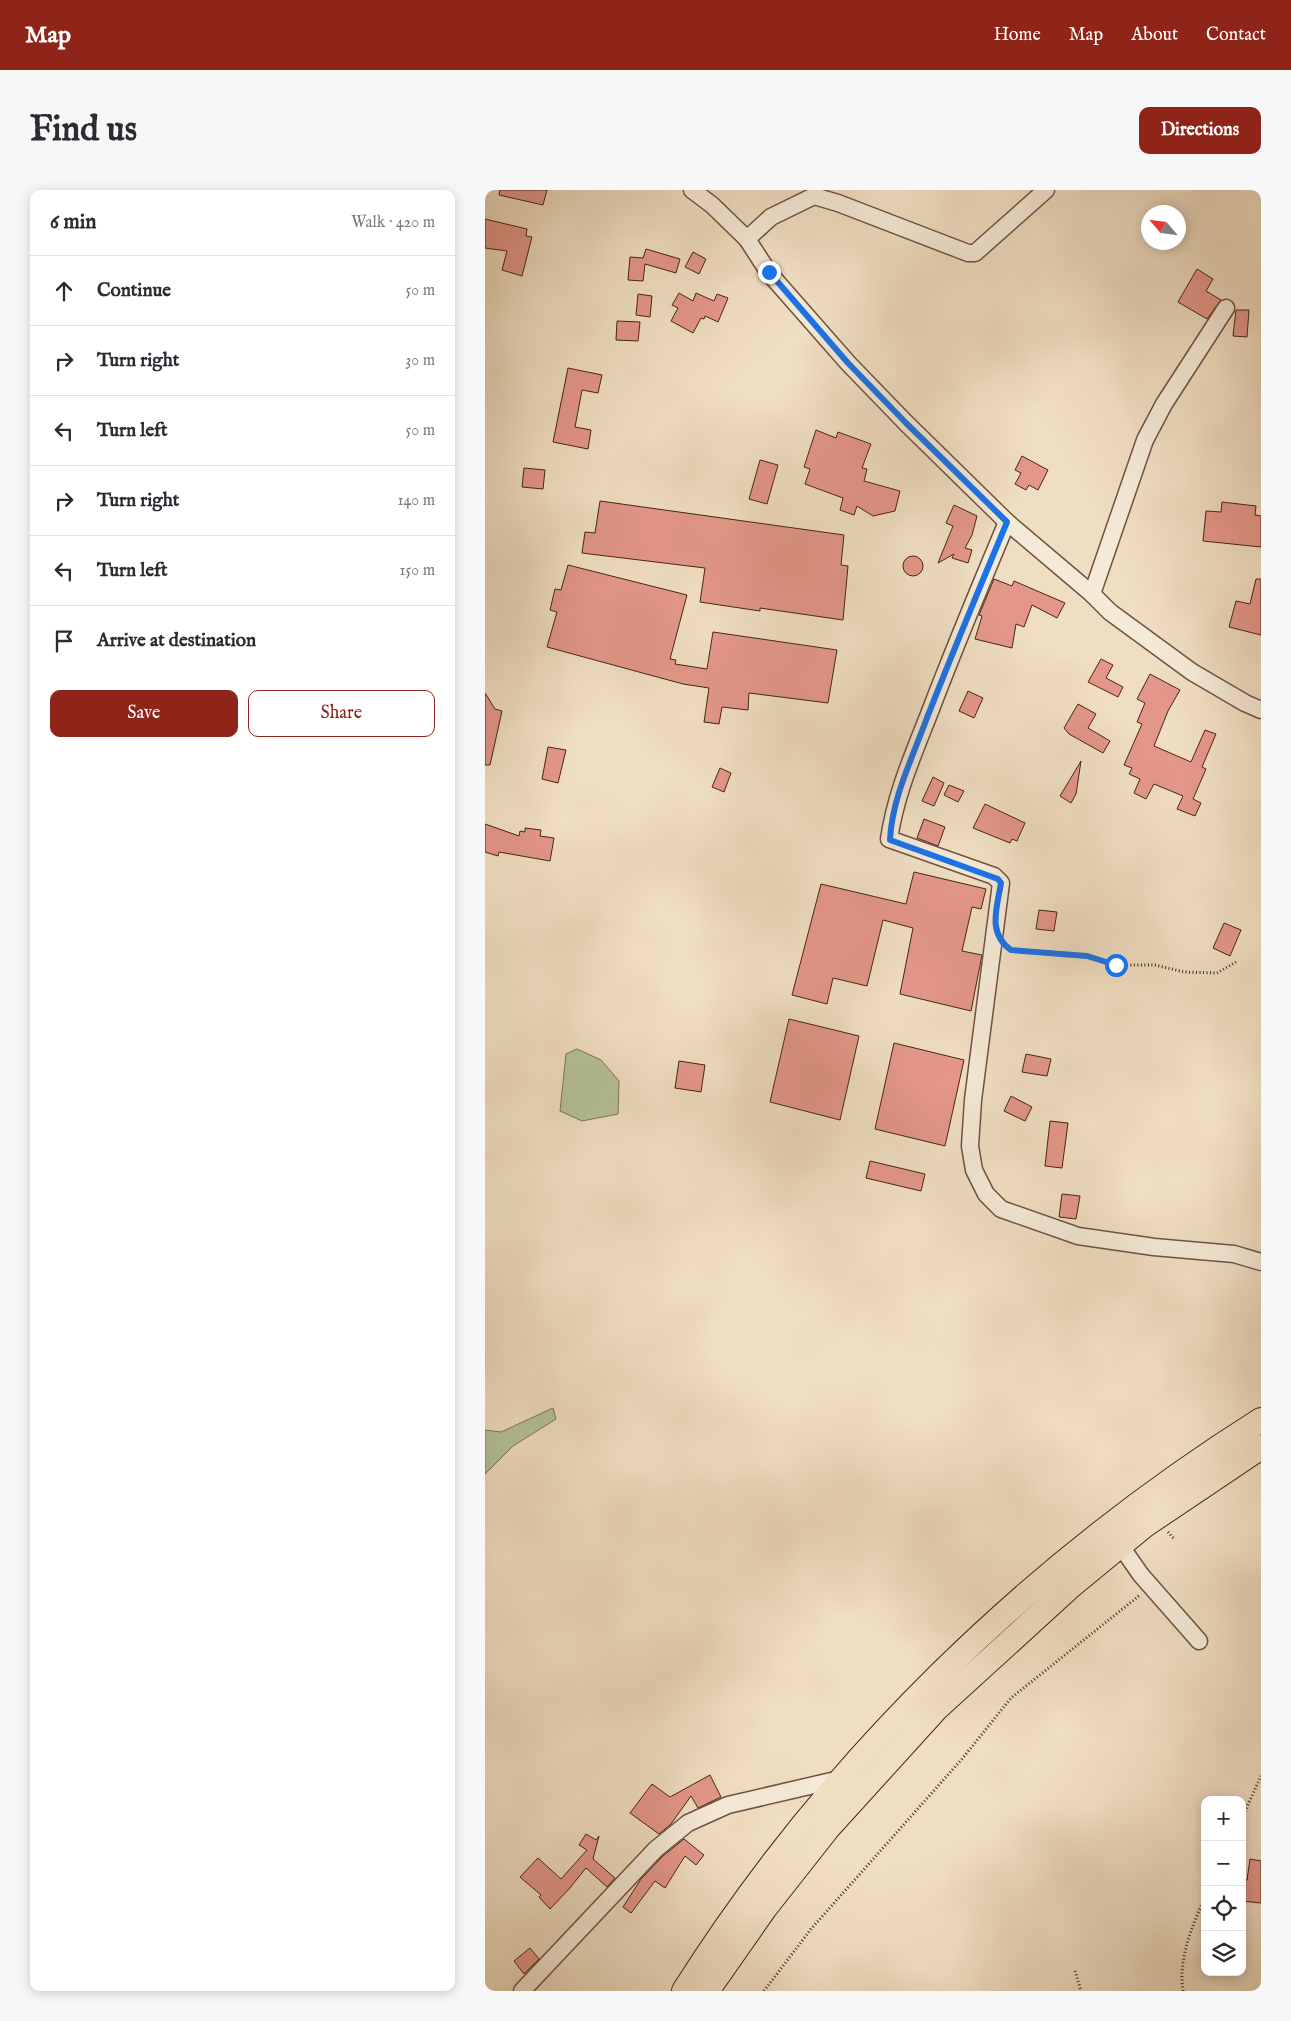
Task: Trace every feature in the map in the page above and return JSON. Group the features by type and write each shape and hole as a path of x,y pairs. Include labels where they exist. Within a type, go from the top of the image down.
{"highway":[{"path":"684,1991 769,1867 841,1779 949,1665 1050,1575 1161,1486 1261,1420"},
{"path":"707,1991 765,1908 828,1828 936,1709 1072,1585 1120,1545 1145,1525 1261,1447"}],"street":[{"path":"692,190 712,205 747,239 769,272 848,363 1007,522 1092,594 1110,612 1192,672 1245,703 1261,710"},
{"path":"747,239 771,217 814,196 838,203 968,253 975,253 1046,190"},
{"path":"1092,594 1145,440 1164,404 1226,308"},
{"path":"1007,522 958,639 907,769 892,817 889,839 998,879 1001,883 973,1100 970,1146 974,1170 986,1194 1001,1209 1078,1236 1153,1247 1234,1254 1261,1262"},
{"path":"1120,1545 1151,1586 1199,1641"},
{"path":"522,1991 661,1844 688,1823 727,1805 841,1779"}],"path":[{"path":"995,925 1001,943 1011,950 1087,956 1116,965 1155,965 1198,972 1217,972 1236,962"},
{"path":"764,1991 811,1929 962,1759 1011,1698 1151,1586"},
{"path":"1246,1809 1261,1776"},
{"path":"1183,1991 1180,1976 1191,1927 1201,1905"},
{"path":"1075,1971 1081,1991"}],"green space":[{"path":"577,1049 601,1060 619,1081 618,1114 582,1121 560,1111 566,1054"},
{"path":"553,1408 556,1419 513,1446 485,1474 485,1430 501,1432"}],"building":[{"path":"500,190 547,190 543,205 499,195"},
{"path":"485,219 527,229 526,236 532,237 522,276 502,270 507,251 485,248"},
{"path":"646,249 680,259 676,273 645,264 643,281 628,280 630,257 643,258"},
{"path":"693,252 706,259 699,274 685,267"},
{"path":"1197,269 1213,279 1206,291 1221,300 1207,319 1178,302"},
{"path":"679,293 693,301 696,293 714,301 717,294 728,298 718,322 705,316 704,319 701,318 693,333 671,321 678,308 672,305"},
{"path":"638,294 652,296 650,317 636,315"},
{"path":"1236,310 1249,310 1247,337 1233,336"},
{"path":"617,321 640,322 638,341 616,340"},
{"path":"568,368 602,375 598,393 582,390 575,427 591,430 588,449 553,442"},
{"path":"816,430 836,438 838,432 871,444 862,468 867,469 864,481 900,491 895,511 873,516 857,506 854,515 840,510 843,498 805,484 810,469 804,467"},
{"path":"1022,456 1048,470 1038,490 1029,485 1026,490 1015,484 1021,473 1015,470"},
{"path":"760,460 778,465 767,504 749,499"},
{"path":"524,468 545,470 543,489 522,487"},
{"path":"600,501 844,535 841,565 848,566 843,620 760,608 760,611 700,602 705,568 582,553 585,532 595,533"},
{"path":"1222,502 1256,506 1255,515 1261,516 1261,547 1203,541 1206,511 1221,512"},
{"path":"954,505 977,516 972,535 965,548 972,550 968,563 952,558 954,554 938,563 953,526 946,523"},
{"path":"909,556 917,556 923,562 923,570 917,576 909,576 903,570 903,562"},
{"path":"568,565 687,595 670,659 676,660 675,664 707,669 713,632 837,650 828,703 749,693 748,710 722,707 719,724 704,722 709,688 683,684 547,647 557,612 550,610 555,589 561,590"},
{"path":"994,579 1012,586 1014,581 1065,603 1057,618 1032,605 1024,627 1016,624 1012,648 975,639 982,616 979,615"},
{"path":"1256,579 1261,579 1261,635 1229,627 1236,601 1250,604"},
{"path":"1101,659 1113,665 1106,678 1123,687 1118,697 1088,682"},
{"path":"1150,674 1180,690 1168,711 1154,746 1191,762 1205,730 1216,734 1202,767 1206,769 1193,799 1201,803 1195,816 1177,809 1183,796 1154,784 1146,799 1134,793 1140,779 1129,774 1132,768 1124,765 1142,724 1137,722 1145,703 1137,699"},
{"path":"968,691 983,698 974,718 959,711"},
{"path":"485,693 495,709 502,711 490,765 485,765"},
{"path":"1078,704 1096,714 1088,728 1110,741 1103,753 1069,734 1064,728"},
{"path":"548,747 566,750 558,783 542,779"},
{"path":"1081,761 1076,794 1071,803 1060,796"},
{"path":"720,768 731,773 724,792 712,787"},
{"path":"933,777 944,783 934,806 922,801"},
{"path":"949,785 964,791 958,802 944,795"},
{"path":"985,804 1025,823 1017,841 1012,839 1010,843 973,828"},
{"path":"924,819 945,827 938,846 917,838"},
{"path":"485,824 519,836 520,831 525,832 525,828 541,830 540,836 554,838 550,861 499,852 498,856 485,852"},
{"path":"914,872 986,889 981,909 972,907 962,951 982,955 971,1011 900,994 913,928 883,920 867,986 833,978 827,1004 792,995 821,884 906,904"},
{"path":"1039,910 1057,912 1054,931 1036,929"},
{"path":"1224,923 1241,930 1230,956 1213,948"},
{"path":"789,1019 859,1036 840,1120 770,1102"},
{"path":"894,1043 964,1060 945,1146 875,1129"},
{"path":"1026,1054 1051,1059 1047,1076 1022,1072"},
{"path":"679,1061 705,1065 701,1092 675,1088"},
{"path":"1011,1096 1032,1107 1025,1121 1004,1111"},
{"path":"1050,1121 1068,1123 1062,1168 1045,1166"},
{"path":"870,1161 925,1174 921,1191 866,1178"},
{"path":"1062,1194 1080,1196 1076,1219 1059,1217"},
{"path":"710,1775 721,1797 698,1808 691,1796 671,1824 659,1834 630,1813 652,1784 670,1797"},
{"path":"586,1834 596,1840 599,1836 593,1859 615,1878 607,1887 586,1868 550,1909 539,1897 541,1895 520,1877 538,1858 561,1879 587,1850 579,1845"},
{"path":"684,1839 704,1855 696,1865 685,1856 665,1888 655,1881 631,1913 623,1907 641,1879 663,1856"},
{"path":"1250,1859 1261,1861 1261,1903 1246,1901"},
{"path":"530,1948 539,1959 524,1974 514,1961"}],"route":[{"path":"769,272 848,363 1007,522 958,639 907,769 892,817 890,841 994,876 998,879 1001,883 995,925 1001,943 1011,950 1087,956 1116,965"}]}
